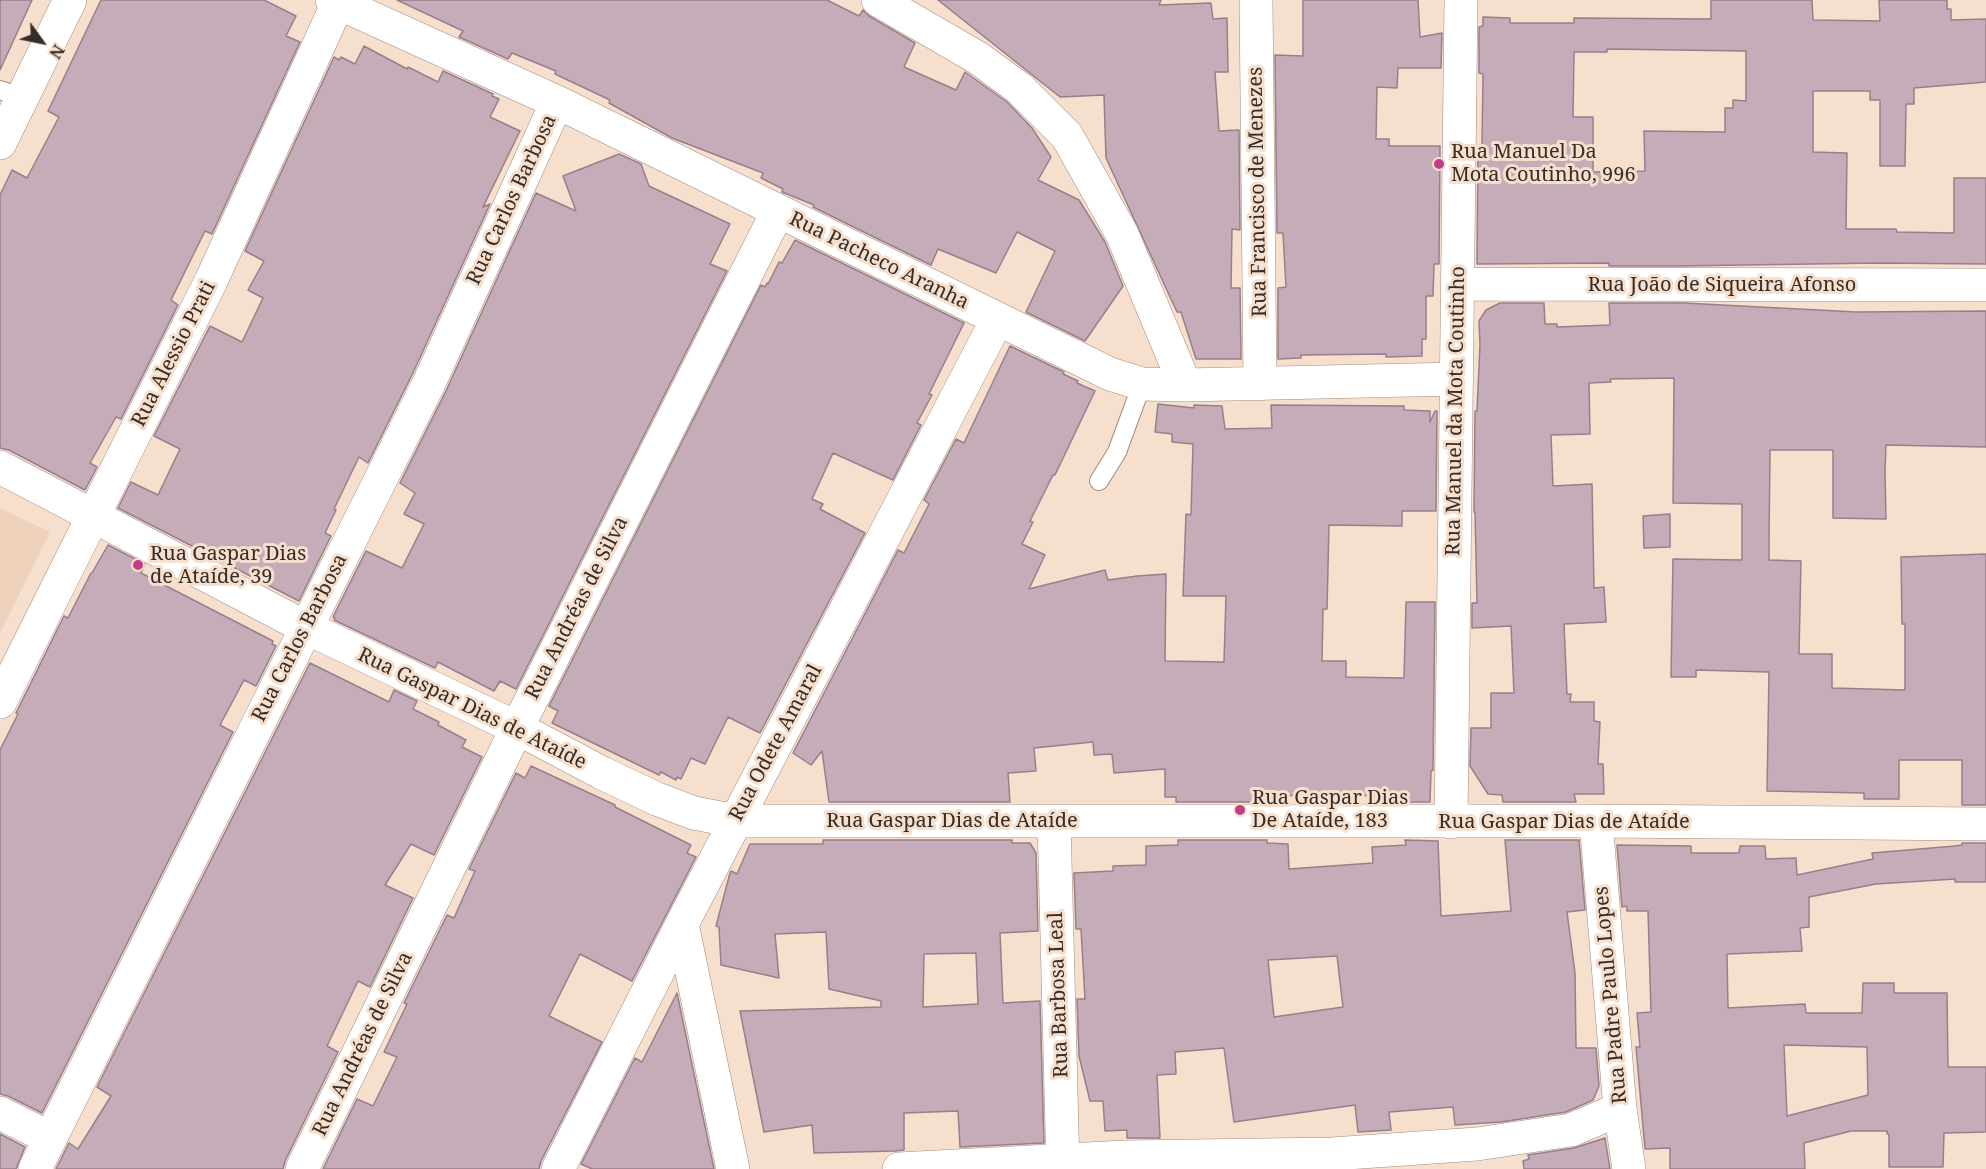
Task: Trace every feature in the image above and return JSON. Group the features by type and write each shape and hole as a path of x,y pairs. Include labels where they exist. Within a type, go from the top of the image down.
{"street":[{"path":"0,143 11,94 70,0"},
{"path":"878,0 978,58 1019,88 1067,136 1122,234 1185,385"},
{"name":"Rua Francisco de Menezes","path":"1256,0 1260,384"},
{"name":"Rua Manuel da Mota Coutinho","path":"1451,822 1461,0"},
{"name":"Rua Pacheco Aranha","path":"335,1 557,102 1110,374 1142,384 1185,385 1457,379"},
{"name":"Rua Alessio Prati","path":"0,702 211,281 335,1"},
{"name":"Rua Carlos Barbosa","path":"35,1169 429,383 557,102"},
{"name":"Rua Andréas de Silva","path":"302,1169 517,728 778,211"},
{"name":"Rua João de Siqueira Afonso","path":"1458,284 1986,285"},
{"name":"Rua Odete Amaral","path":"558,1169 682,924 997,320"},
{"name":"Rua Gaspar Dias de Ataíde","path":"0,467 305,627 517,728 602,773 657,799 694,813 736,821 1596,821 1986,824"},
{"name":"Rua Barbosa Leal","path":"1054,821 1063,1164"},
{"name":"Rua Padre Paulo Lopes","path":"1596,821 1620,1109 1629,1169"},
{"path":"682,924 733,1169"},
{"path":"899,1169 1063,1164 1124,1156 1333,1162 1571,1130 1620,1109"},
{"path":"0,1113 50,1138"}],"lane":[{"path":"1099,481 1117,452 1142,384"}],"shaded area":[{"path":"0,508 50,532 0,634"}],"building":[{"path":"0,0 32,0 0,70"},
{"path":"101,0 264,0 296,16 286,36 300,42 212,234 205,231 171,300 178,305 121,419 116,417 90,463 97,467 85,490 9,450 0,448 0,195 12,170 27,178 59,117 48,111"},
{"path":"397,0 827,0 859,16 863,10 869,16 915,43 904,67 956,90 965,72 1007,102 1032,128 1051,157 1038,180 1079,200 1105,242 1123,286 1085,341 1026,312 1055,251 1017,232 996,273 938,249 931,265 813,207 814,205 782,192 783,189 761,178 763,173 672,138 609,103 610,100 555,74 556,71 512,53 508,59 459,37 463,31"},
{"path":"938,0 1161,0 1159,5 1211,3 1213,19 1227,18 1228,72 1215,72 1219,131 1239,130 1240,230 1232,229 1231,288 1240,288 1241,359 1196,359 1181,312 1177,312 1106,158 1104,95 1060,97"},
{"path":"1303,0 1418,0 1420,37 1442,33 1441,68 1398,68 1397,88 1377,87 1376,139 1389,139 1389,146 1440,146 1439,264 1434,264 1433,296 1426,296 1426,339 1422,339 1422,356 1301,355 1301,358 1278,359 1278,288 1286,287 1283,233 1277,233 1275,55 1303,56"},
{"path":"1711,0 1812,0 1813,20 1880,21 1879,0 1947,0 1947,9 1951,9 1951,20 1986,19 1986,82 1914,88 1914,104 1906,104 1905,166 1880,166 1880,100 1870,100 1870,91 1813,91 1813,152 1847,153 1846,229 1896,229 1897,232 1954,233 1954,178 1986,178 1986,264 1609,266 1609,263 1477,264 1478,146 1482,146 1483,74 1479,73 1479,27 1483,26 1483,17 1510,18 1510,23 1574,23 1574,18 1711,19","holes":["1607,49 1746,51 1746,101 1733,100 1733,108 1725,108 1725,132 1644,131 1645,171 1593,172 1593,117 1573,117 1574,52 1607,52"]},
{"path":"364,46 407,69 408,67 438,82 443,71 493,94 492,96 499,99 490,117 520,131 483,207 490,204 412,375 368,463 359,457 334,509 336,510 325,533 331,536 299,601 118,508 131,482 158,495 180,449 154,436 210,326 242,342 263,298 248,290 264,261 245,251 334,57 339,60 341,57 355,64"},
{"path":"619,154 641,164 649,186 730,224 710,264 727,271 516,689 500,681 494,691 438,662 435,668 334,620 333,617 366,551 402,568 424,524 404,514 415,493 400,483 446,391 536,193 576,211 563,176"},
{"path":"795,240 964,323 929,394 932,395 917,423 921,425 893,480 833,453 812,499 823,504 820,509 865,533 760,733 728,717 705,764 691,758 681,779 677,777 676,780 661,772 659,775 552,723 558,711 549,706 761,285 765,287 768,284 779,262 782,263"},
{"path":"1500,303 1544,303 1545,324 1557,324 1557,327 1610,325 1609,303 1684,303 1856,312 1986,311 1986,447 1886,445 1886,519 1833,518 1833,450 1770,450 1769,560 1801,561 1799,654 1832,654 1832,688 1905,690 1905,624 1902,624 1901,557 1986,554 1986,805 1962,805 1962,760 1899,760 1899,799 1864,799 1864,793 1767,791 1769,672 1696,670 1696,677 1671,677 1673,559 1742,560 1742,504 1673,503 1674,378 1610,379 1611,382 1589,383 1590,434 1551,435 1553,486 1592,484 1594,588 1604,587 1606,622 1564,624 1567,694 1571,694 1570,702 1594,702 1594,721 1600,722 1598,764 1603,764 1604,794 1574,794 1576,802 1503,802 1502,795 1488,794 1470,766 1471,728 1491,728 1491,693 1514,693 1511,626 1472,628 1472,603 1477,603 1474,512 1479,321 1486,310"},
{"path":"1010,346 1064,372 1063,374 1078,381 1077,383 1095,391 1030,521 1033,522 1022,544 1045,555 1029,589 1105,570 1108,580 1166,574 1165,661 1224,662 1226,596 1183,596 1186,514 1191,515 1193,444 1172,442 1172,434 1155,432 1158,404 1194,408 1194,405 1222,406 1225,429 1272,428 1271,405 1404,406 1404,410 1430,411 1430,422 1437,411 1436,511 1402,511 1402,526 1329,525 1327,609 1323,609 1322,661 1346,661 1346,677 1404,678 1406,602 1435,602 1433,770 1431,771 1430,802 1403,802 1403,796 1323,795 1268,796 1268,802 1176,802 1176,797 1165,797 1165,769 1114,773 1112,754 1094,755 1093,742 1034,748 1036,771 1008,773 1010,802 829,802 822,751 811,765 793,753 898,550 904,553 929,504 924,500 956,439 964,443"},
{"path":"1670,514 1670,547 1644,548 1643,516"},
{"path":"108,545 145,564 141,573 273,641 272,644 276,646 256,686 244,680 220,725 233,732 42,1113 0,1094 0,750 64,616 68,618"},
{"path":"310,663 389,702 394,690 417,701 413,709 439,722 438,725 466,740 462,747 482,757 434,855 411,844 385,885 413,898 370,987 358,981 327,1046 338,1052 283,1169 56,1169 69,1143 78,1149 111,1096 97,1087"},
{"path":"531,766 615,805 691,845 687,853 696,857 632,981 580,954 549,1016 602,1042 539,1169 323,1169 357,1099 373,1106 397,1057 384,1052 407,1004 404,1003 447,915 454,918 475,871 469,869 516,773 525,778"},
{"path":"823,840 1012,840 1012,843 1030,843 1036,853 1038,931 1000,933 1003,1003 1040,1001 1044,1143 960,1147 958,1111 904,1113 904,1150 895,1151 814,1153 812,1125 764,1132 740,1011 881,1007 881,1001 829,989 826,932 775,934 779,978 721,965 719,927 716,926 730,873 731,871 737,874 750,844 823,844","holes":["976,953 978,1004 923,1007 924,954"]},
{"path":"1178,840 1267,840 1267,843 1288,844 1289,869 1373,863 1372,847 1406,845 1405,840 1438,841 1441,916 1511,911 1505,840 1579,840 1585,910 1567,912 1575,973 1576,1048 1596,1048 1599,1086 1593,1100 1566,1112 1501,1122 1455,1125 1453,1107 1389,1112 1391,1130 1358,1132 1355,1105 1234,1122 1224,1048 1175,1052 1176,1074 1157,1075 1160,1138 1127,1138 1127,1130 1105,1131 1103,1101 1090,1101 1079,1056 1077,999 1085,999 1081,929 1076,929 1074,873 1113,871 1113,866 1146,865 1146,846 1178,845","holes":["1337,956 1343,1007 1274,1017 1268,960"]},
{"path":"1962,843 1986,843 1986,882 1955,882 1955,879 1876,884 1809,897 1809,927 1800,928 1802,951 1727,954 1728,1008 1805,1004 1806,1013 1862,1013 1863,983 1894,983 1894,993 1947,993 1948,1067 1986,1067 1986,1132 1944,1133 1943,1167 1889,1167 1889,1134 1887,1131 1851,1131 1804,1143 1805,1169 1670,1169 1670,1148 1645,1149 1636,1047 1640,1047 1637,1013 1651,1012 1648,911 1627,911 1627,906 1622,907 1617,845 1691,846 1691,853 1739,853 1740,846 1765,846 1766,859 1796,858 1797,875 1873,859 1872,853 1962,845","holes":["1784,1045 1867,1047 1868,1095 1787,1116"]},
{"path":"677,993 714,1169 592,1169 581,1164 635,1058 642,1062"},
{"path":"0,1134 25,1147 16,1169 0,1169"},
{"path":"1605,1138 1610,1169 1524,1169 1523,1161 1529,1159 1528,1155 1574,1148"}],"place":[{"name":"Rua Manuel Da Mota Coutinho, 996","path":"1439,164"},
{"name":"Rua Gaspar Dias de Ataíde, 39","path":"138,565"},
{"name":"Rua Gaspar Dias De Ataíde, 183","path":"1240,810"}]}
